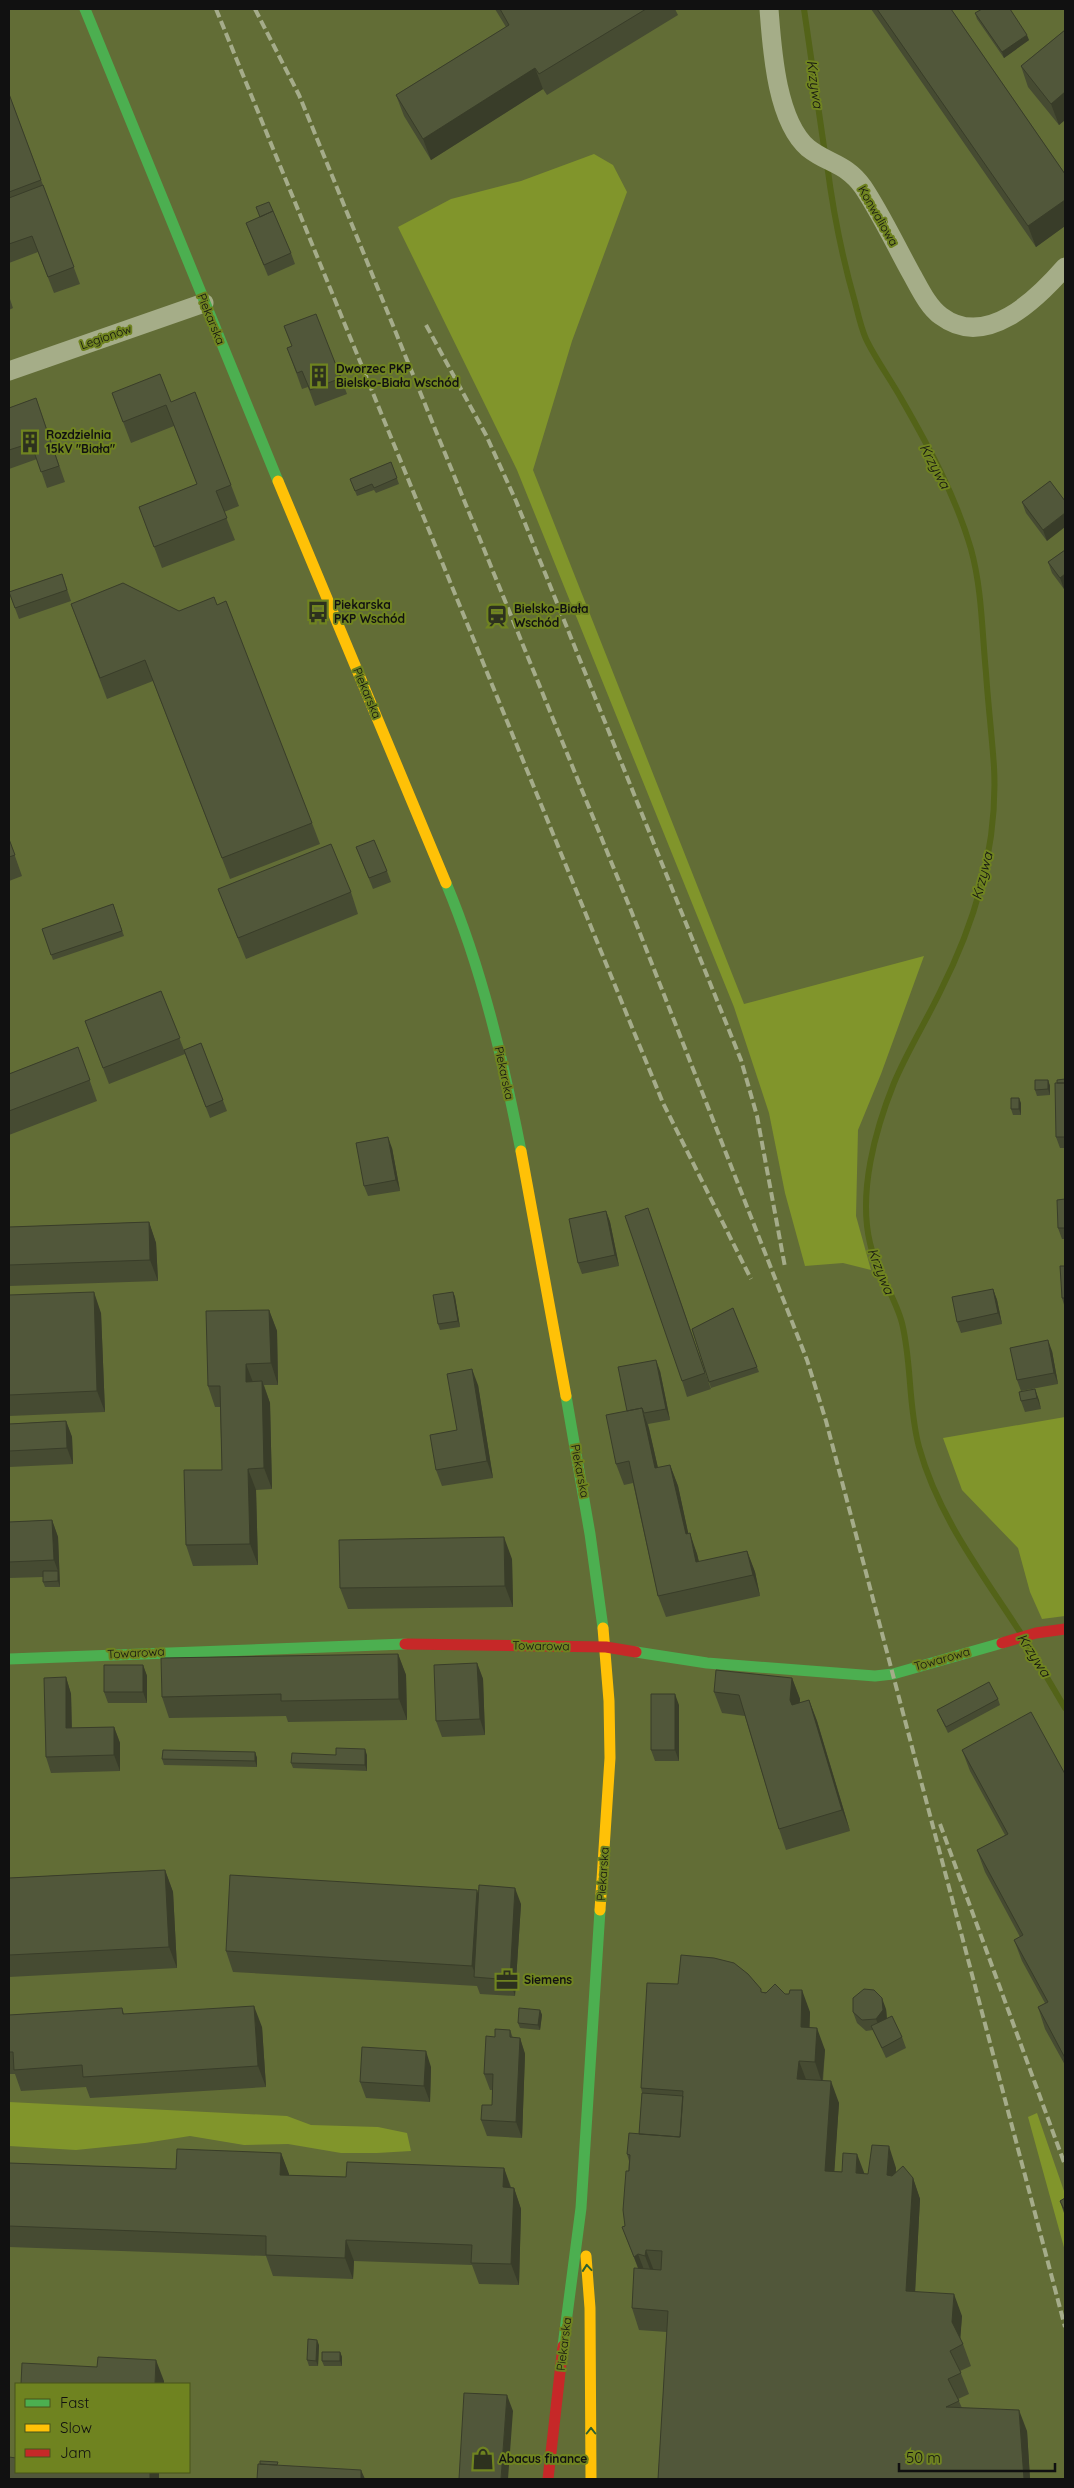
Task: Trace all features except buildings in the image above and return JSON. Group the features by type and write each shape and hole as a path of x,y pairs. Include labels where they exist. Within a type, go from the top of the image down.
{"street":[{"name":"Piekarska","path":"85,9 204,303 451,895 483,987 506,1079 583,1488 596,1561 606,1647 610,1698 610,1758 581,2208 553,2421 548,2479"},
{"name":"Konwaliowa","path":"768,9 777,78 786,112 796,132 809,148 847,169 862,186 922,292 940,316 963,326 984,327 1006,319 1037,296 1065,267"},
{"name":"Legionów","path":"9,371 204,303"},
{"name":"Towarowa","path":"9,1659 428,1643 606,1647 707,1663 875,1676 893,1674 1036,1632 1065,1629"},
{"name":"Piekarska","path":"581,2208 590,2308 591,2479"}],"green space":[{"path":"594,154 613,165 627,192 572,341 533,470 744,1004 924,956 881,1074 858,1130 856,1216 871,1270 843,1263 805,1266 785,1193 769,1113 734,1007 517,470 398,227 451,199 521,181"},
{"path":"1065,1417 1065,1616 1042,1619 1030,1592 1018,1548 962,1490 943,1438"},
{"path":"9,2102 287,2116 311,2125 378,2127 407,2133 411,2151 341,2153 288,2144 244,2145 190,2136 76,2150 9,2146"},
{"path":"1037,2113 1065,2194 1065,2251 1028,2117"}],"waterway":[{"name":"Krzywa","path":"804,9 825,154"},
{"name":"Krzywa","path":"827,164 842,251 864,335 932,454 958,510 971,549 980,595 994,767 992,825 982,883 974,911 953,966 905,1060 887,1101 870,1162 867,1183 867,1224 873,1253 902,1323 916,1432 927,1472 937,1497 962,1543 1020,1632"},
{"name":"Krzywa","path":"1026,1642 1065,1708"}],"railway":[{"path":"216,9 663,1103 751,1279"},
{"path":"255,9 299,95 311,124 632,913 807,1360 826,1421 1065,2327"},
{"path":"426,325 486,435 516,501 741,1060 757,1116 785,1267"},
{"path":"940,1824 1065,2165"}],"traffic: fast":[{"path":"85,9 278,481"},
{"path":"446,883 459,915 481,982 507,1083 521,1151"},
{"path":"566,1396 590,1534 603,1628"},
{"path":"636,1652 707,1663 875,1676 893,1674 1002,1643"},
{"path":"9,1659 405,1644"},
{"path":"563,2346 581,2208 600,1910"}],"traffic: slow":[{"path":"278,481 446,883"},
{"path":"521,1151 566,1396"},
{"path":"600,1910 610,1758 609,1701 603,1628"},
{"path":"586,2256 590,2308 591,2479"}],"traffic: jam":[{"path":"1002,1643 1036,1633 1065,1629"},
{"path":"405,1644 606,1647 636,1652"},
{"path":"548,2479 563,2346"}],"place":[{"name":"Dworzec PKP Bielsko-Biała Wschód","path":"319,376"},
{"name":"Rozdzielnia 15kV \"Biała\"","path":"30,442"},
{"name":"Piekarska PKP Wschód","path":"318,612"},
{"name":"Bielsko-Biała Wschód","path":"497,616"},
{"name":"Siemens","path":"507,1980"},
{"name":"Abacus finance","path":"483,2459"}]}
